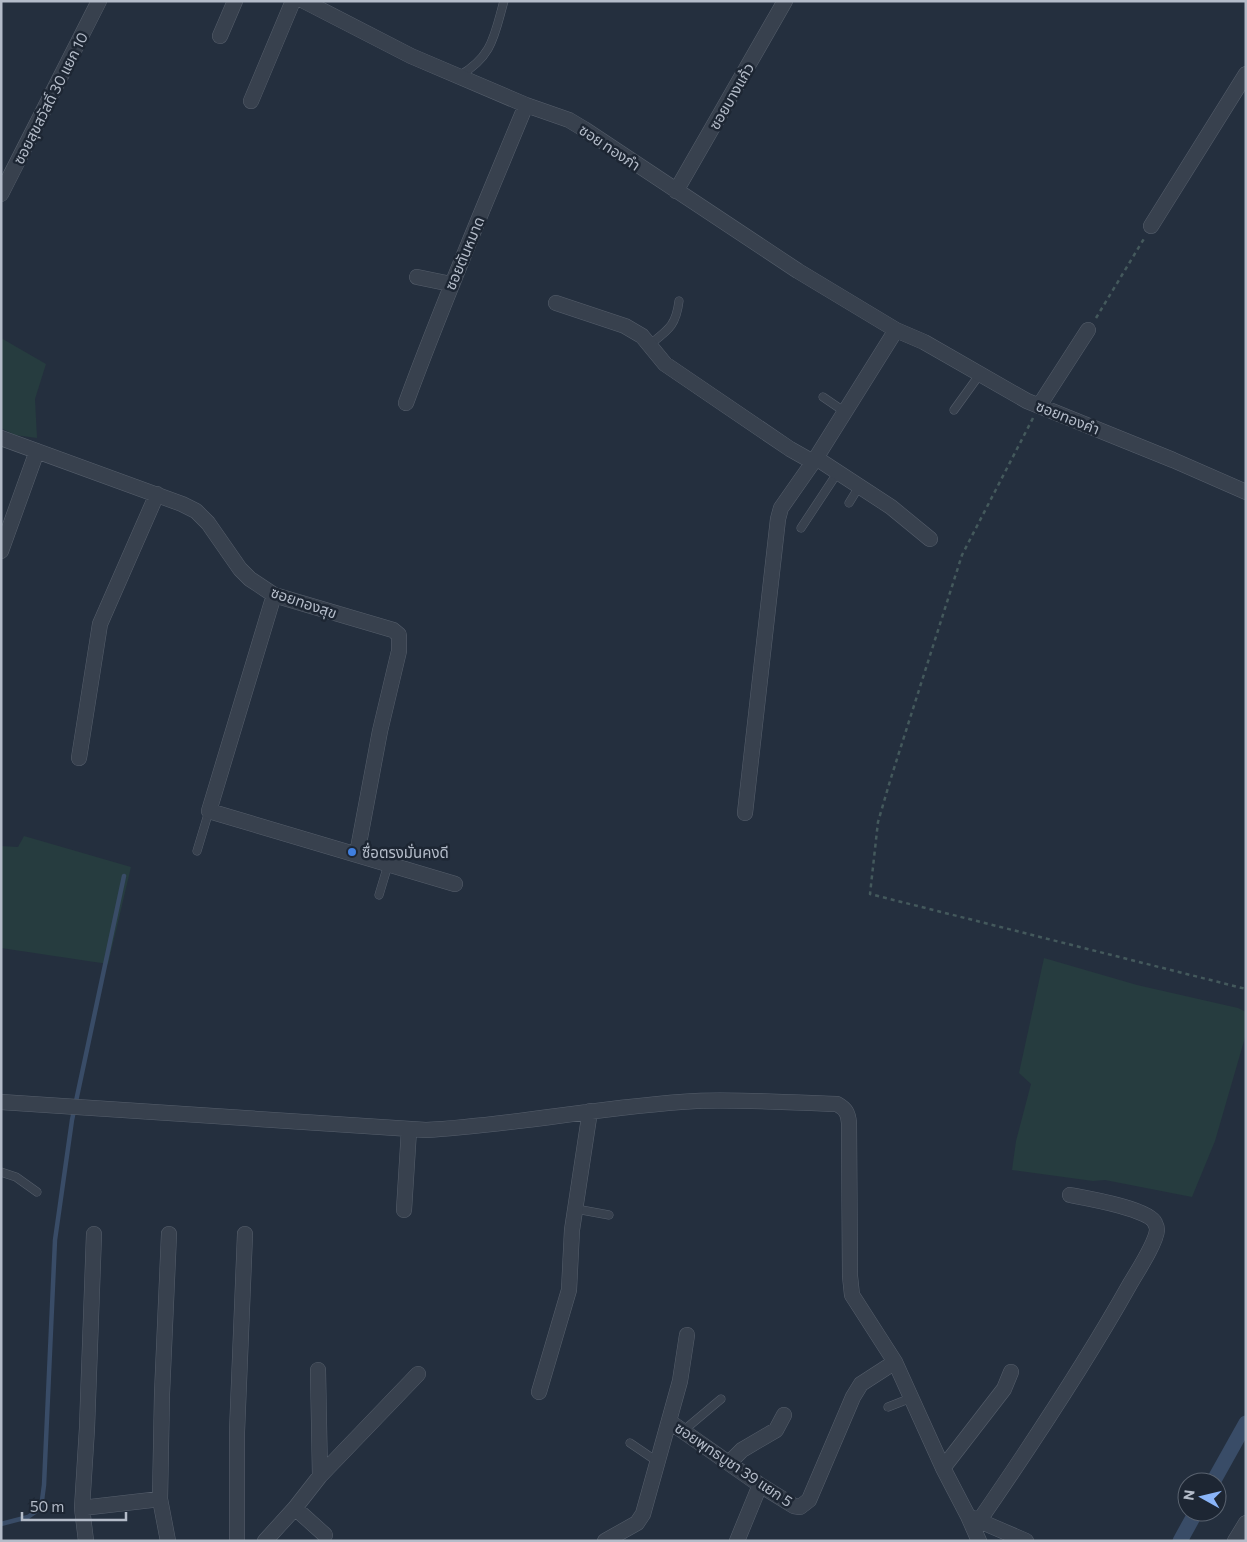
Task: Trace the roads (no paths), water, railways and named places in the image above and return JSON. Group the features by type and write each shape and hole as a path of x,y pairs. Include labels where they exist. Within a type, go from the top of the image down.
{"street":[{"name":"ซอยสุขสวัสดิ์ 30 แยก 10","path":"1,194 99,1"},
{"path":"220,36 236,1"},
{"path":"251,101 293,1"},
{"name":"ซอย ทองภํา","path":"304,1 411,56 569,120 798,272 896,330"},
{"name":"ซอยบางแก้ว","path":"676,191 785,1"},
{"path":"1151,226 1246,74"},
{"name":"ซอยตันหมาด","path":"406,403 451,284 468,248 526,104"},
{"path":"417,277 451,284"},
{"path":"556,303 625,326 642,336 665,364 790,449 815,460 860,485 891,507 930,539"},
{"path":"745,813 778,519 781,508 815,460 896,330"},
{"name":"ซอยทองคำ","path":"896,330 924,342 1035,404 1246,492"},
{"path":"1035,404 1088,330"},
{"name":"ซอยทองสุข","path":"1,438 157,494 196,511 208,523 240,569 250,579 274,595 393,630 399,635 399,651 380,731 357,854"},
{"path":"1,551 37,451"},
{"path":"79,758 100,624 157,494"},
{"path":"274,595 209,811 455,884"},
{"path":"1,1102 409,1130 458,1128 590,1111 696,1101 837,1104 843,1107 848,1114 849,1123 850,1276 852,1296 895,1362 943,1468 974,1519 979,1541"},
{"path":"539,1392 569,1290 572,1239 590,1111"},
{"path":"404,1210 409,1130"},
{"path":"974,1519 1097,1342 1150,1249 1157,1231 1155,1220 1147,1214 1070,1195"},
{"path":"86,1541 82,1508 94,1234"},
{"path":"168,1541 160,1499 162,1394 169,1234"},
{"path":"237,1541 237,1432 245,1234"},
{"path":"605,1541 637,1523 643,1514 670,1422 680,1381 687,1335"},
{"name":"ซอยพุทธบูชา 39 แยก 5","path":"670,1422 760,1485 794,1506 800,1507 810,1500 852,1397 861,1384 895,1362"},
{"path":"318,1370 320,1476"},
{"path":"943,1468 1004,1389 1011,1372"},
{"path":"265,1541 295,1508 320,1476 418,1374"},
{"path":"729,1463 742,1450 776,1430 784,1415"},
{"path":"737,1541 760,1485"},
{"path":"82,1508 160,1499"},
{"path":"295,1508 325,1535"},
{"path":"974,1519 1026,1541"},
{"path":"1235,1541 1246,1523"}],"lane":[{"path":"459,76 480,61 489,49 504,1"},
{"path":"649,345 672,325 677,318 679,301"},
{"path":"954,410 980,374"},
{"path":"823,397 845,412"},
{"path":"802,528 838,472"},
{"path":"849,503 860,485"},
{"path":"197,851 209,811"},
{"path":"379,895 388,865"},
{"path":"1,1172 16,1177 37,1192"},
{"path":"576,1209 609,1214"},
{"path":"888,1407 911,1398"},
{"path":"683,1431 721,1399"},
{"path":"630,1443 658,1462"}],"waterway":[{"path":"1,1524 28,1517 41,1508 44,1485 55,1240 72,1120 124,876"},
{"path":"1219,1472 1246,1423"},
{"path":"1180,1541 1190,1522"}],"place":[{"name":"ซื่อตรงมั่นคงดี","path":"352,852"}]}
